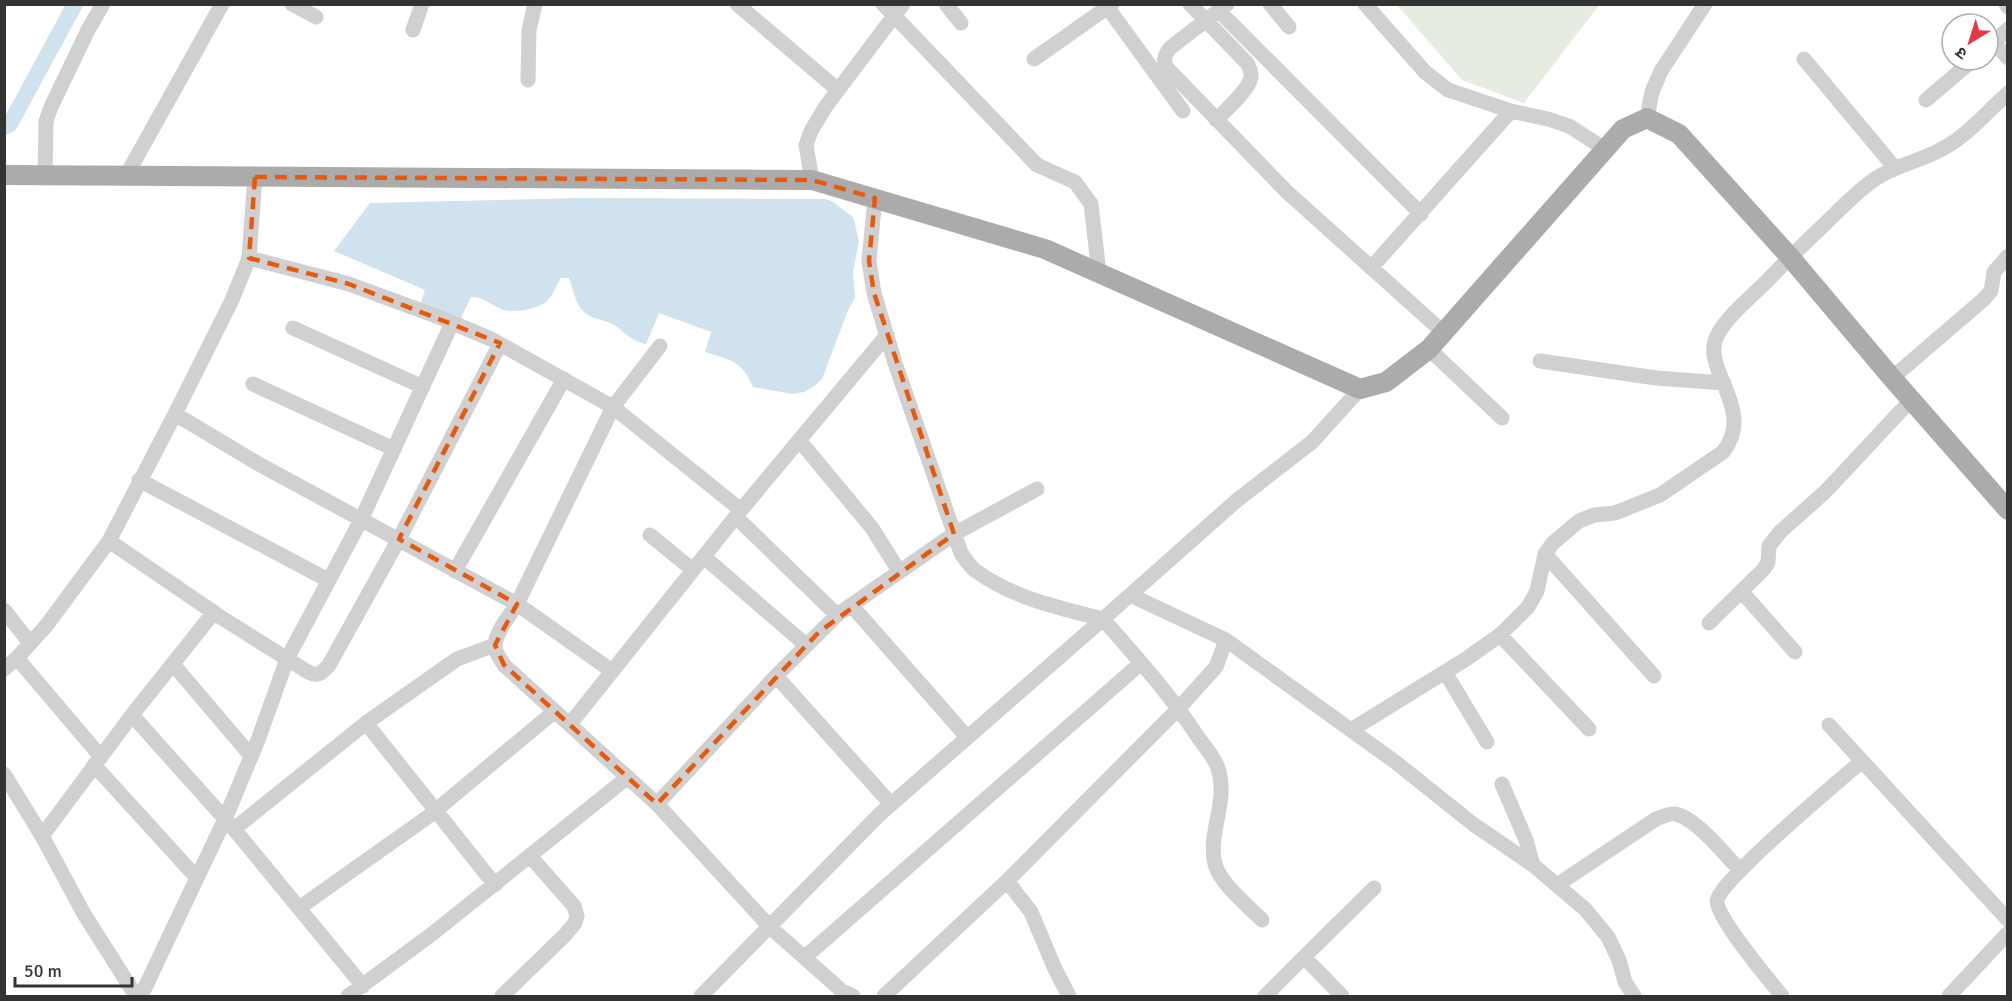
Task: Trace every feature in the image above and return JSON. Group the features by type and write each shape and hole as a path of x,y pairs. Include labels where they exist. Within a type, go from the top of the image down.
{"main road":[{"path":"4,175 812,180 1045,249 1360,389 1386,382 1429,349 1623,129 1647,117 1679,134 1790,257 2007,510"}],"street":[{"path":"126,176 222,4"},
{"path":"292,4 316,17"},
{"path":"413,30 422,4"},
{"path":"528,80 529,30 535,4"},
{"path":"737,4 838,90"},
{"path":"946,4 961,23"},
{"path":"1190,4 1251,70 1248,84 1216,120"},
{"path":"1270,4 1289,27"},
{"path":"1365,4 1425,72 1448,90 1511,111 1548,118 1569,126 1605,149"},
{"path":"1647,117 1652,92 1661,71 1706,4"},
{"path":"1034,59 1108,6 1184,111"},
{"path":"45,175 46,121 88,30 95,7"},
{"path":"1421,214 1223,7 1170,48 1165,55 1164,61 1170,74 1286,191 1444,333"},
{"path":"812,180 806,145 811,131 893,8 1036,165 1075,182 1091,204 1099,273"},
{"path":"1804,59 1895,168"},
{"path":"1926,100 1959,72"},
{"path":"1351,730 1500,635 1528,607 1537,591 1545,554 1553,543 1579,520 1594,515 1615,513 1660,495 1723,452 1731,442 1735,429 1734,414 1714,349 1716,336 1726,323 1790,257 1863,188 1895,168 1941,150 1957,141 2007,93"},
{"path":"1371,268 1511,111"},
{"path":"4,669 46,626 108,541 175,414 232,300 249,258 255,177"},
{"path":"875,198 869,261 874,293 961,554 974,570 1042,603 1103,619 1179,708 1217,765 1221,780 1221,806 1214,843 1215,864 1225,881 1262,920"},
{"path":"1892,378 1984,299 1990,291 1994,272 2007,256"},
{"path":"249,258 349,284 452,323 500,344 614,407 739,513 837,615"},
{"path":"141,996 197,878 229,824 287,659 362,520 452,323"},
{"path":"293,328 423,387"},
{"path":"570,724 739,513 887,335"},
{"path":"108,541 287,659 315,675 325,671 399,538 500,344"},
{"path":"229,824 457,659 495,645 614,407 660,346"},
{"path":"1429,349 1502,418"},
{"path":"1540,361 1656,378 1724,383"},
{"path":"455,571 564,379"},
{"path":"253,384 394,449"},
{"path":"701,996 891,804 1236,501 1312,442 1360,389"},
{"path":"1709,623 1764,569 1768,562 1769,546 1779,532 1826,490 1911,400"},
{"path":"175,414 257,463 517,604 612,671"},
{"path":"799,440 873,528 899,571"},
{"path":"139,480 328,580"},
{"path":"657,804 776,676 837,615 954,534 1037,489"},
{"path":"650,535 693,570"},
{"path":"1545,554 1654,676"},
{"path":"704,556 806,645"},
{"path":"1742,592 1795,652"},
{"path":"1130,595 1226,640 1394,761 1473,824 1557,885 1585,909 1608,937 1620,960 1625,982 1634,996"},
{"path":"851,605 967,737"},
{"path":"4,610 30,643"},
{"path":"42,836 132,715 214,612"},
{"path":"1500,635 1589,729"},
{"path":"884,996 1007,881 1179,708 1216,667 1226,640"},
{"path":"495,645 504,665 657,804 770,927 842,992 853,996"},
{"path":"17,658 97,761 197,878"},
{"path":"805,957 1141,663"},
{"path":"173,664 251,756"},
{"path":"1445,672 1487,742"},
{"path":"776,676 891,804"},
{"path":"299,908 435,810 555,711"},
{"path":"132,715 229,824 363,986"},
{"path":"366,723 495,885"},
{"path":"1829,725 2007,920"},
{"path":"1782,996 1726,922 1716,900 1720,891 1740,870 1862,761"},
{"path":"4,774 42,836 84,914 136,996"},
{"path":"348,996 495,885 628,777"},
{"path":"1502,784 1526,840 1533,866"},
{"path":"1557,885 1656,819 1671,813 1682,816 1693,823 1740,870"},
{"path":"502,996 565,935 575,923 577,916 574,906 530,856"},
{"path":"1007,881 1031,912 1055,969 1070,996"},
{"path":"1265,996 1374,888"},
{"path":"1949,996 2007,933"},
{"path":"1304,957 1342,996"}],"highlighted area":[{"path":"255,177 812,180 875,198 869,261 874,293 954,534 819,632 657,804 504,665 495,645 517,604 399,539 500,343 349,284 249,258"}],"shaded area":[{"path":"1397,5 1599,5 1524,103 1462,80"}],"water":[{"path":"579,198 826,199 833,202 853,217 859,241 853,272 855,298 848,310 822,379 804,392 792,394 753,387 740,366 728,359 705,352 711,332 659,313 646,344 640,342 608,322 586,314 576,300 569,278 561,278 546,302 524,310 501,309 483,299 471,297 460,320 420,305 425,290 334,251 370,203"}],"waterway":[{"path":"4,127 10,124 75,4"}]}
